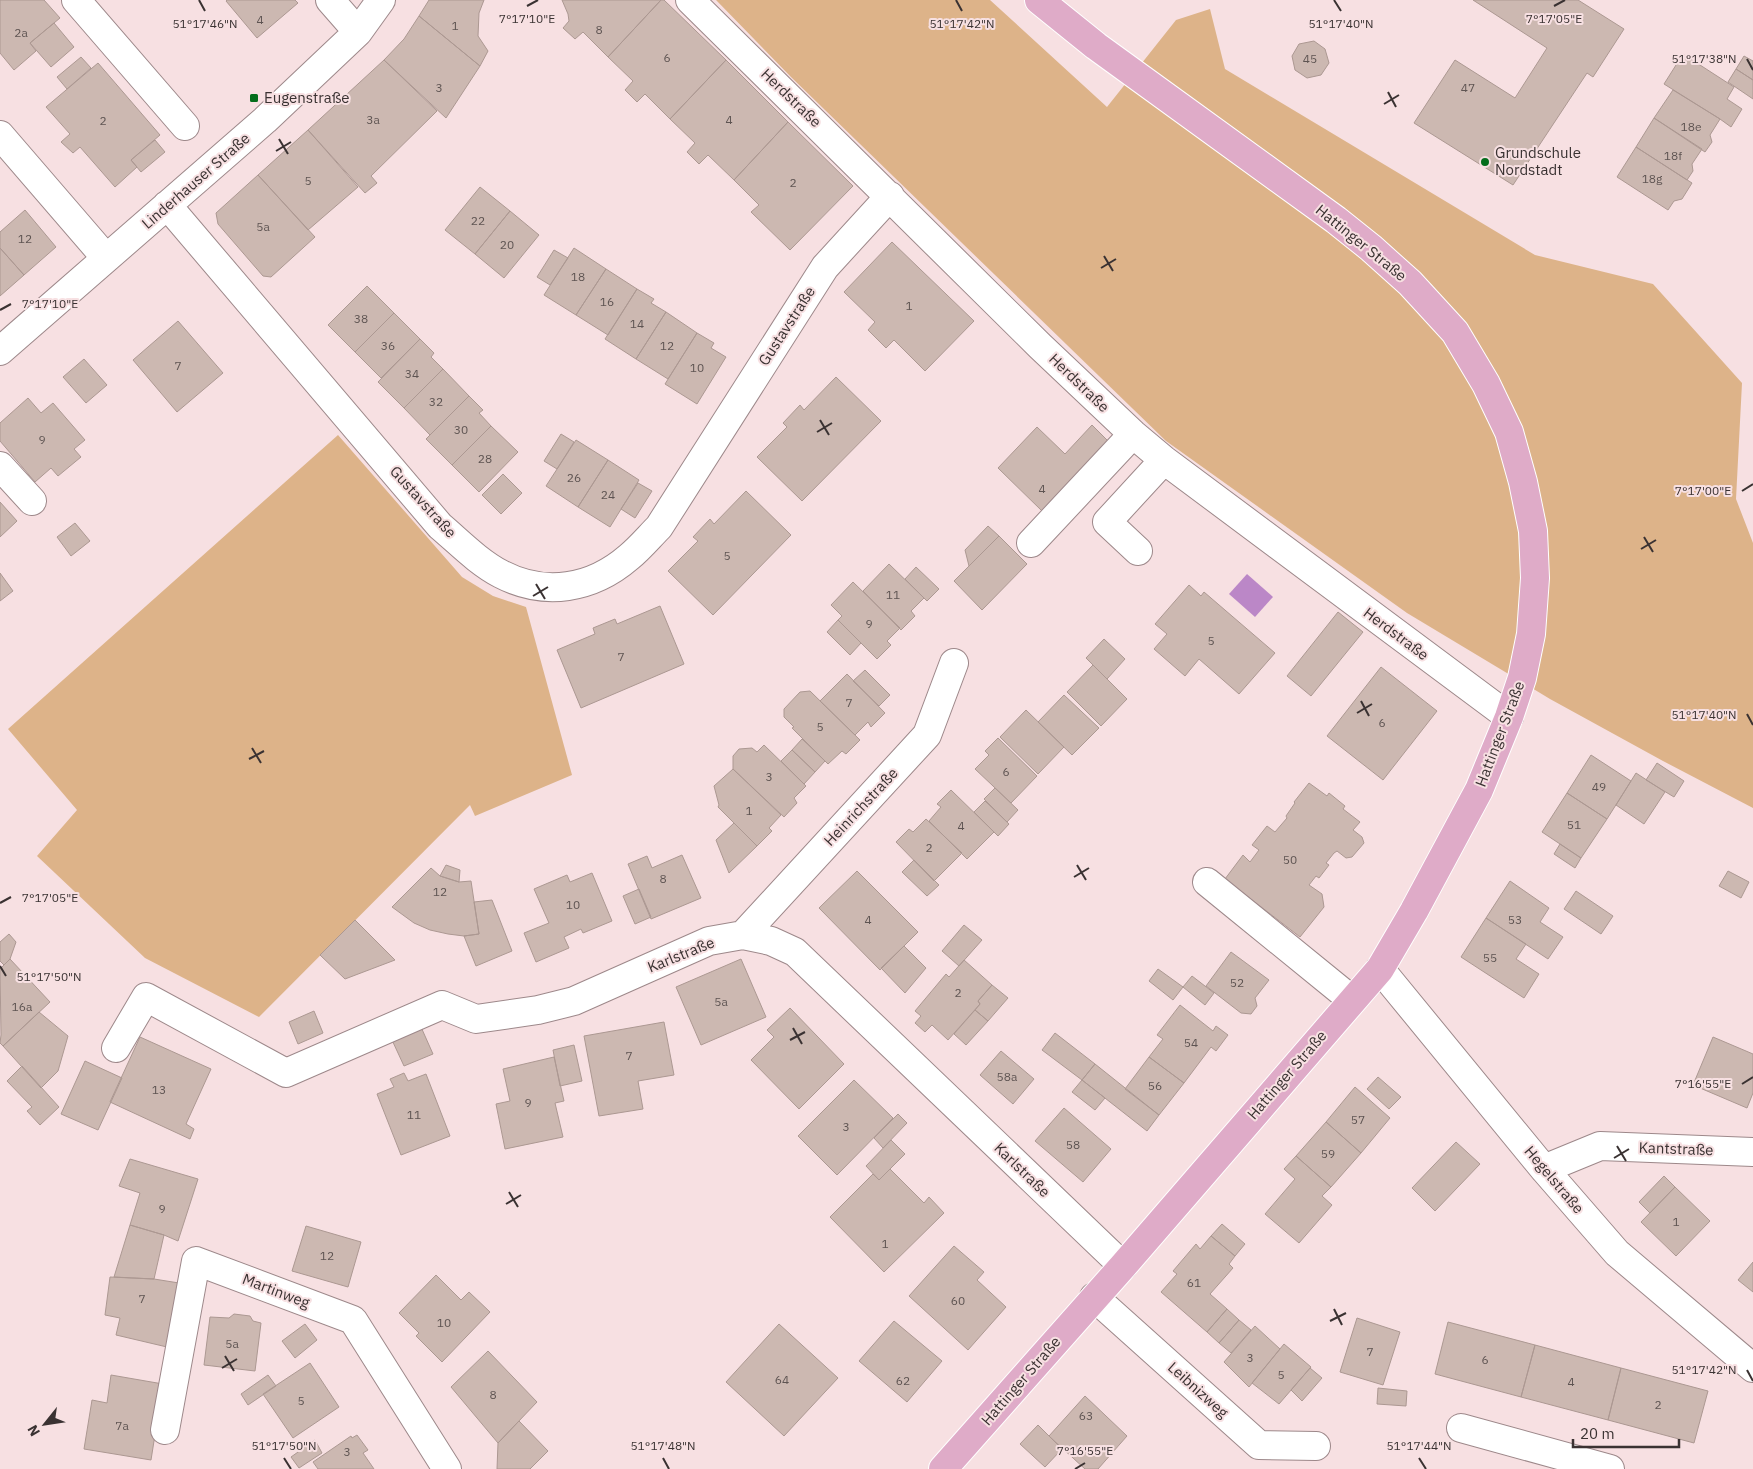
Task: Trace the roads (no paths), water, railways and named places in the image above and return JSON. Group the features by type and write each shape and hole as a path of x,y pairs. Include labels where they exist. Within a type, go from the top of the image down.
{"main road":[{"name":"Hattinger Straße","path":"943,1469 1380,969 1414,911 1479,790 1509,718 1522,678 1531,634 1535,578 1533,531 1524,482 1508,432 1486,384 1455,332 1410,283 1336,220 1096,46 1040,0"}],"street":[{"path":"76,0 185,126"},
{"path":"330,0 358,32"},
{"name":"Linderhauser Straße","path":"0,351 265,120 358,32 380,0"},
{"name":"Herdstraße","path":"690,0 1040,346 1132,434 1164,460 1509,718"},
{"path":"0,135 106,258"},
{"name":"Gustavstraße","path":"167,205 440,526 500,574 529,584 562,588 595,580 629,558 659,527 825,268 890,196"},
{"path":"1031,543 1132,434"},
{"path":"1138,551 1107,522 1164,460"},
{"path":"0,466 32,501"},
{"name":"Heinrichstraße","path":"743,935 927,736 954,663"},
{"path":"1207,882 1352,1000"},
{"name":"Karlstraße","path":"116,1048 146,997 286,1073 442,1005 476,1019 538,1010 574,1001 709,941 743,935 771,941 795,952 1122,1266"},
{"name":"Hegelstraße","path":"1380,969 1544,1169 1617,1253 1753,1368"},
{"name":"Kantstraße","path":"1544,1169 1600,1146 1753,1152"},
{"name":"Martinweg","path":"166,1430 196,1261 353,1320 447,1469"},
{"name":"Leibnizweg","path":"1094,1297 1259,1445 1316,1446"},
{"path":"1461,1428 1610,1469"}],"place":[{"name":"Eugenstraße","path":"254,98"},
{"name":"Grundschule Nordstadt","path":"1485,162"}]}
